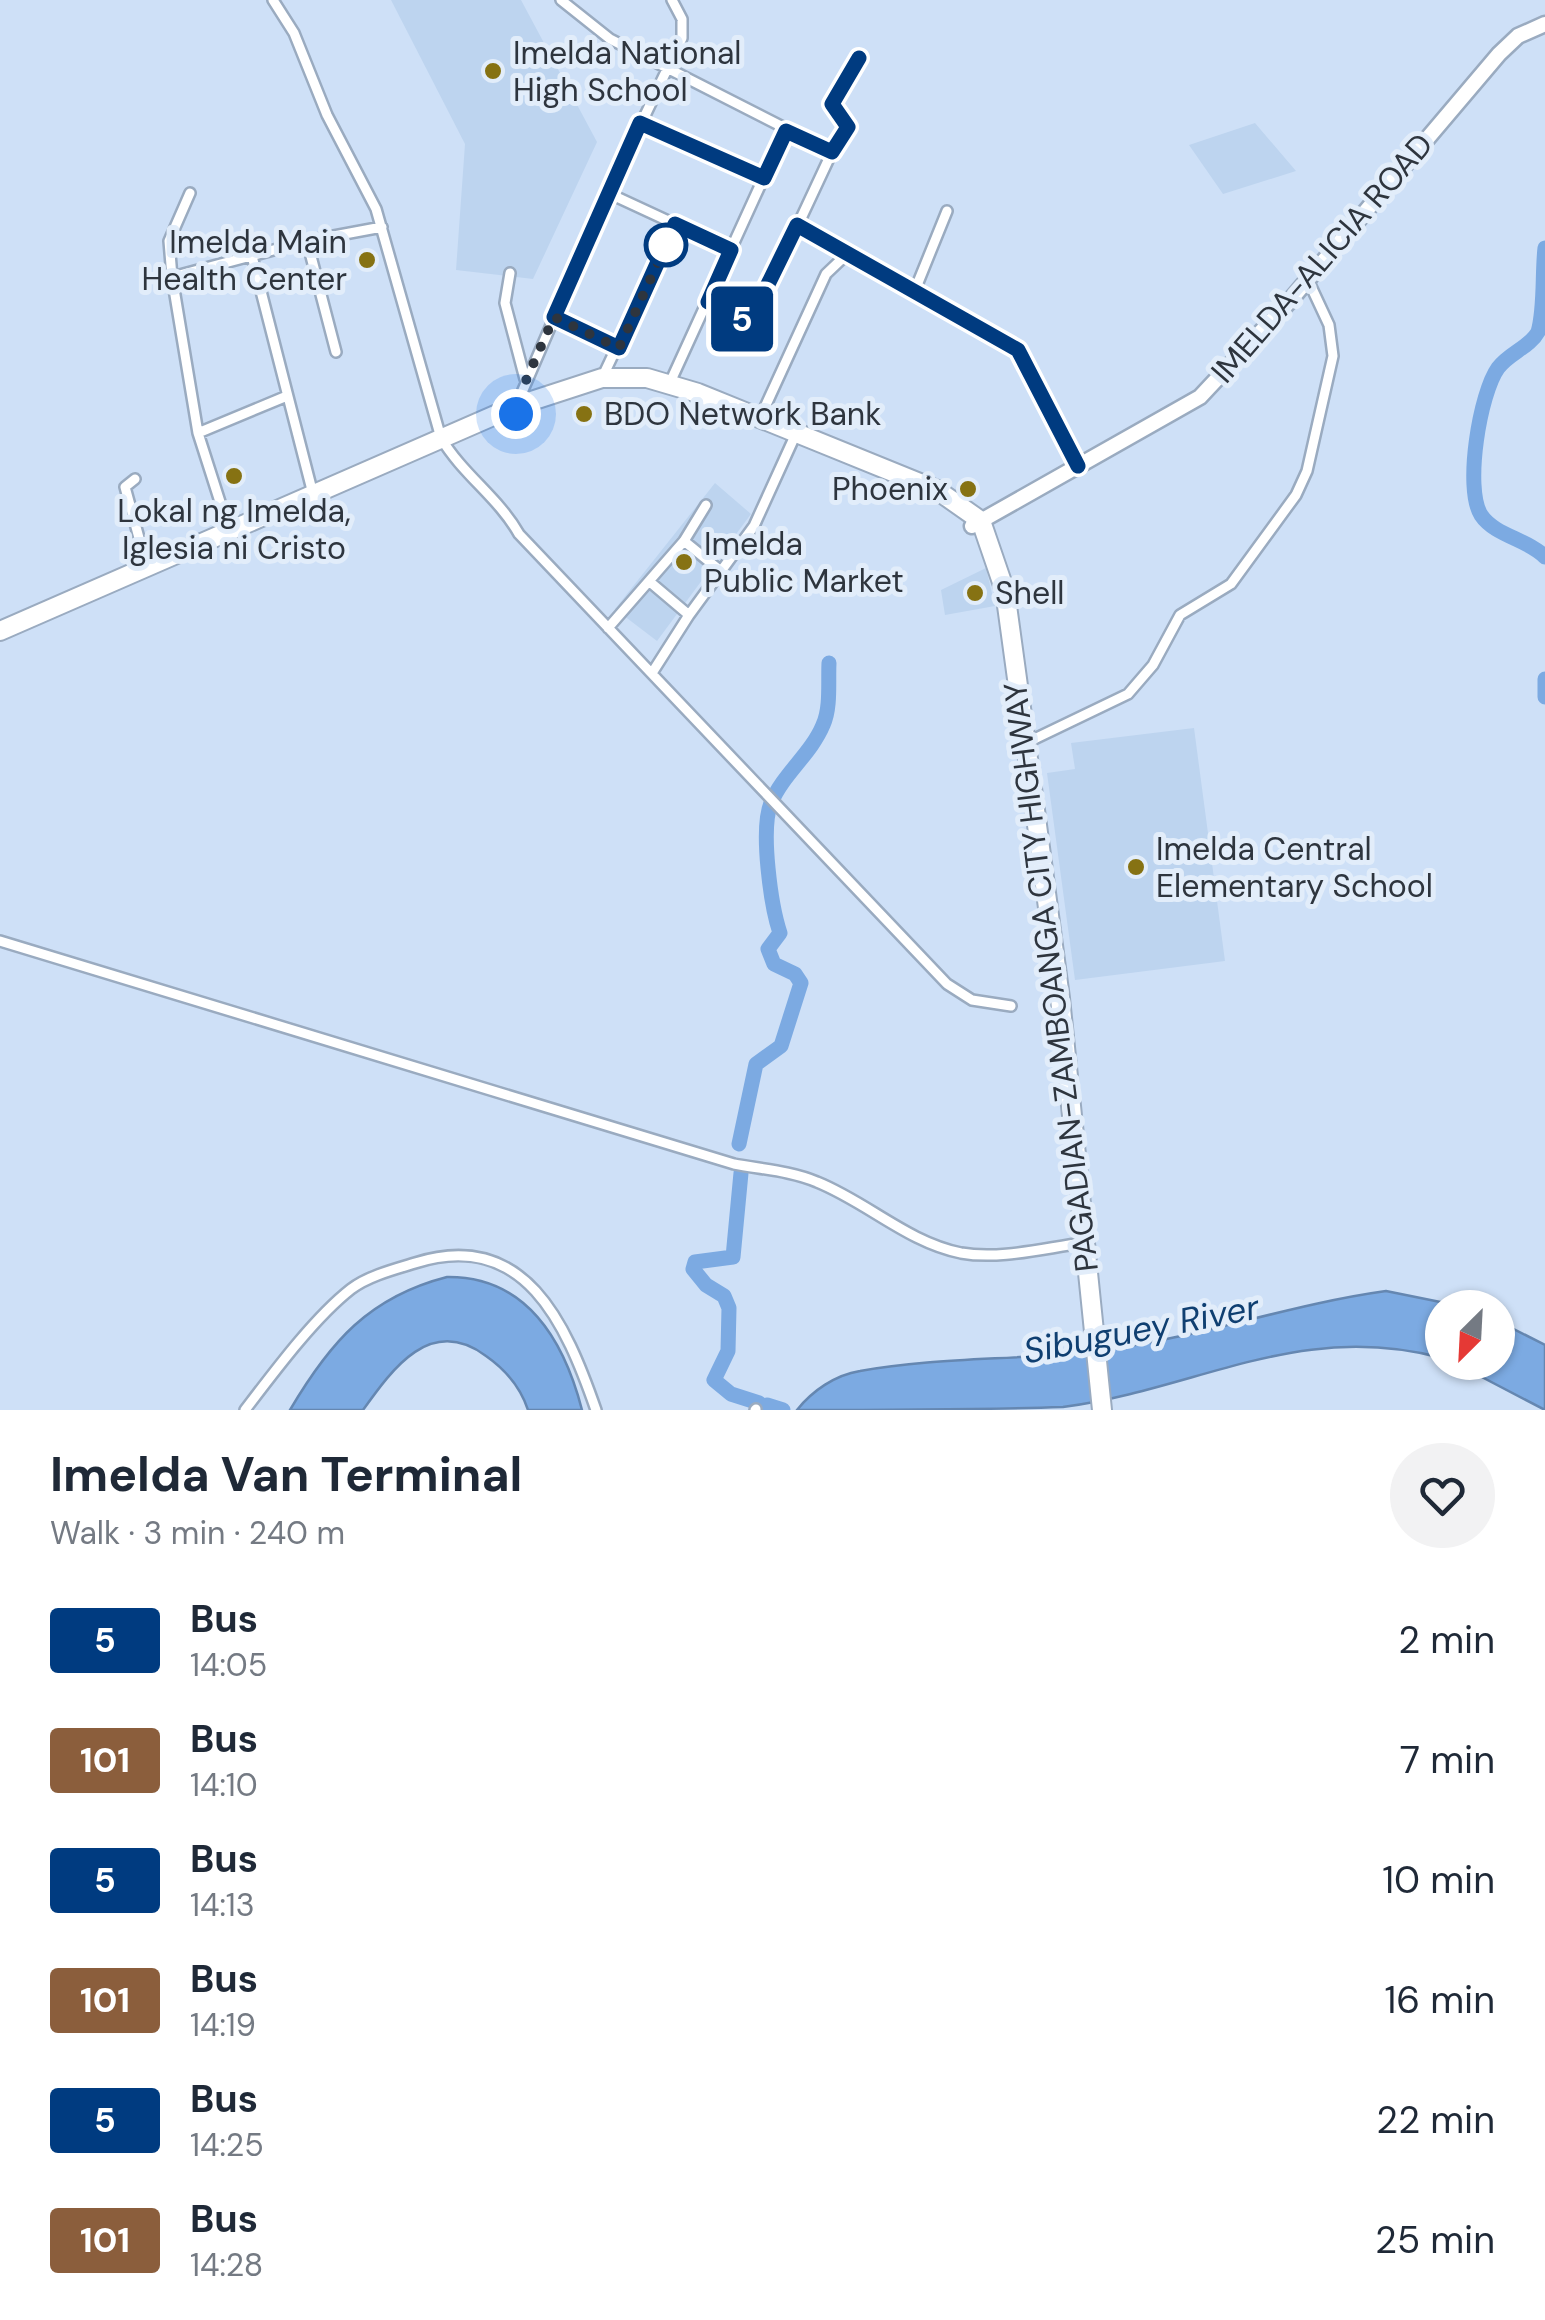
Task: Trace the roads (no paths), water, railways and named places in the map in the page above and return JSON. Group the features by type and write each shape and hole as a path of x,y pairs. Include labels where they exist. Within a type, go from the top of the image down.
{"highway":[{"path":"0,631 516,410 602,378 647,378 937,498 977,524"},
{"path":"516,410 589,389 668,387 760,418 937,490 977,524"},
{"name":"PAGADIAN-ZAMBOANGA CITY HIGHWAY","path":"977,524 990,546 1004,591 1026,743 1060,998 1102,1410"}],"main road":[{"name":"IMELDA-ALICIA ROAD","path":"977,524 1164,421 1200,397 1308,280 1498,54 1518,36 1545,24"}],"street":[{"path":"272,0 294,34 326,115 382,227 443,442 459,467 503,506 519,534 947,984 972,1000 1011,1006"},
{"path":"561,0 588,25 667,71 832,152"},
{"path":"516,410 525,380 608,193 682,38 682,19 672,0"},
{"path":"708,302 748,320 754,319 832,152 848,127 832,104 859,58"},
{"path":"640,123 764,178"},
{"path":"668,387 786,131"},
{"path":"190,193 169,240 172,277 198,433 230,532"},
{"path":"608,193 731,250"},
{"path":"915,290 947,211"},
{"path":"602,378 675,224"},
{"path":"797,225 1018,350 1078,466"},
{"path":"172,277 307,241 382,227"},
{"path":"307,241 336,352"},
{"path":"760,418 826,274 842,253"},
{"path":"252,256 314,497"},
{"path":"510,274 506,303 525,380"},
{"path":"1026,743 1128,694 1153,665 1180,615 1230,584 1296,495 1307,471 1333,356 1329,325 1308,280"},
{"path":"554,317 619,348"},
{"path":"198,433 288,396"},
{"path":"652,673 765,506 794,438"},
{"path":"135,479 125,487 148,570"},
{"path":"608,628 684,541 706,505"},
{"path":"684,541 722,572"},
{"path":"650,582 688,615"},
{"path":"0,941 734,1164 813,1180 872,1209 922,1242 963,1254 999,1255 1083,1243"},
{"path":"246,1410 352,1287 434,1257 475,1254 508,1266 530,1283 573,1343 596,1410"}],"water":[{"path":"447,1277 475,1280 520,1300 552,1337 582,1410 528,1410 516,1386 500,1367 466,1345 448,1341 415,1352 387,1378 363,1410 290,1410 320,1363 354,1325 395,1297"},
{"path":"1386,1291 1425,1299 1425,1355 1390,1348 1342,1347 1295,1352 1063,1407 797,1410 825,1385 860,1371 1110,1349"},
{"path":"1515,1330 1545,1345 1545,1410 1488,1380 1515,1380"}],"waterway":[{"path":"1545,248 1538,332 1498,368 1491,380 1480,418 1474,463 1476,502 1481,515 1545,557"},
{"path":"739,1144 756,1064 781,1046 801,983 795,974 774,964 768,949 780,933 768,868 768,815 776,793 812,745 826,718 829,663"},
{"path":"1545,679 1545,697"},
{"path":"741,1173 733,1257 695,1262 693,1269 706,1285 724,1296 729,1308 728,1351 714,1380 731,1394 759,1403"},
{"path":"767,1405 783,1410"}],"place":[{"name":"Imelda National High School","path":"493,71"},
{"name":"Imelda Main Health Center","path":"367,260"},
{"name":"BDO Network Bank","path":"584,414"},
{"name":"Lokal ng Imelda, Iglesia ni Cristo","path":"234,476"},
{"name":"Phoenix","path":"968,489"},
{"name":"Imelda Public Market","path":"684,562"},
{"name":"Shell","path":"975,593"},
{"name":"Imelda Central Elementary School","path":"1136,867"}],"water label":[{"name":"Sibuguey River","path":"1141,1329"}]}
